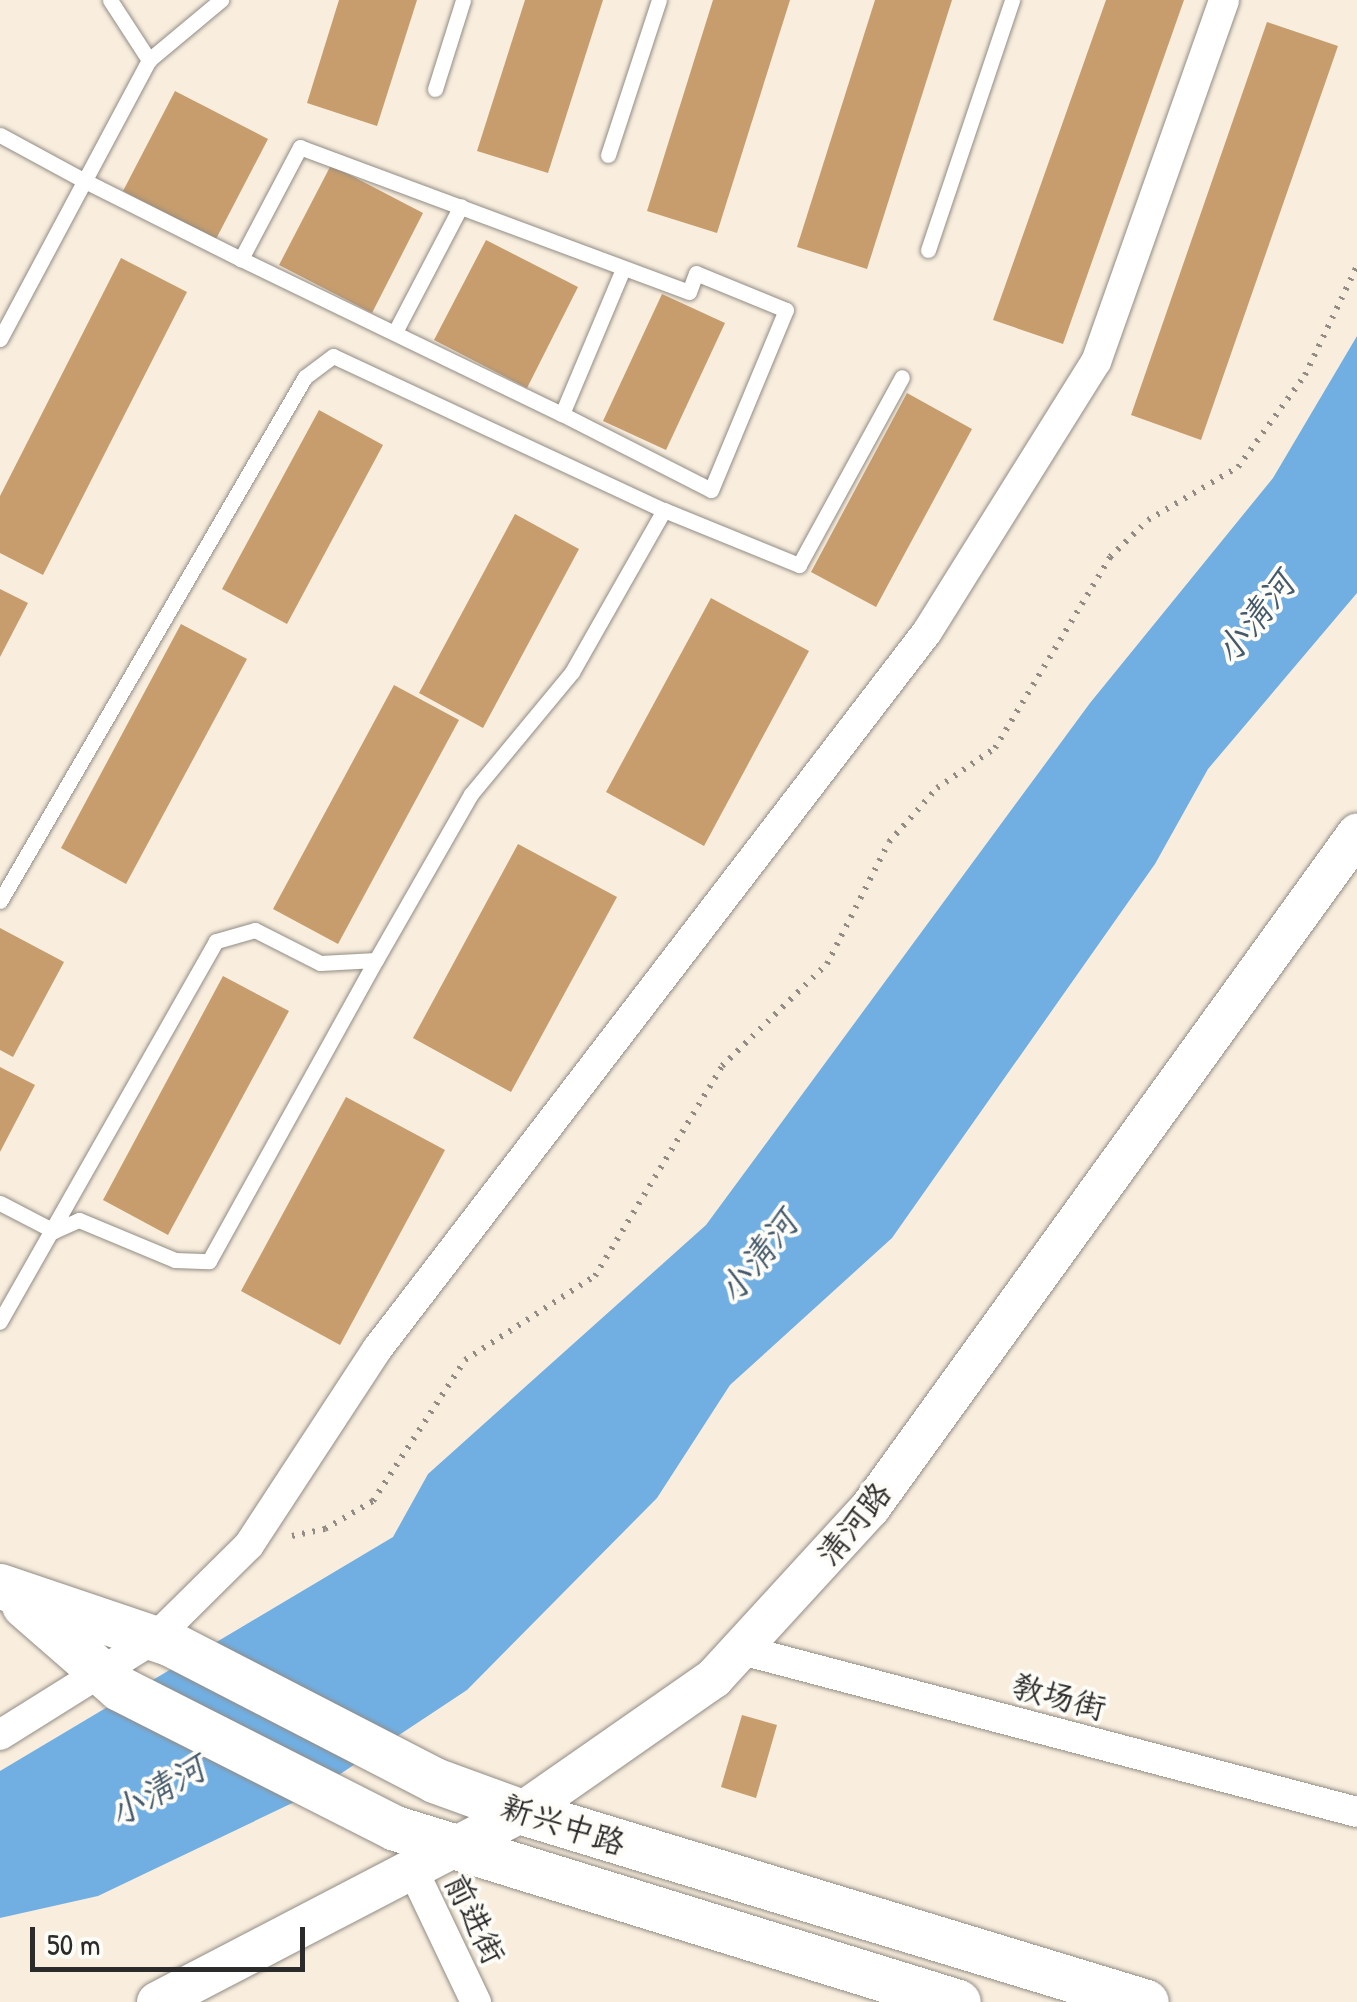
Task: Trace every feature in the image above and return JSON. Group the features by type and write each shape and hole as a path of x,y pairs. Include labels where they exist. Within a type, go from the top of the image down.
{"main road":[{"name":"新兴中路","path":"2,1587 163,1641 434,1780 522,1812 1146,2002"},
{"name":"新兴中路","path":"2,1587 112,1680 403,1847 460,1848 958,2002"}],"street":[{"path":"0,1735 112,1680 163,1641 249,1544 378,1348 928,632 1015,503 1096,362 1224,0"},
{"name":"清河路","path":"460,1848 522,1812 742,1650 870,1508 1357,834"},
{"name":"教场街","path":"742,1650 1357,1812"},
{"path":"157,2002 403,1847"},
{"name":"前进街","path":"403,1847 476,2002"}],"lane":[{"path":"110,0 148,60"},
{"path":"0,340 148,60 221,0"},
{"path":"435,89 463,0"},
{"path":"608,155 659,0"},
{"path":"928,250 1012,0"},
{"path":"0,135 83,180 240,258 396,332 711,490 786,310 696,273 689,292 300,147 240,258"},
{"path":"396,332 462,206"},
{"path":"562,414 622,268"},
{"path":"0,902 305,377 333,356 664,510 799,565 902,377"},
{"path":"54,1231 79,1220 175,1260 209,1262 471,794 572,672 664,510"},
{"path":"0,1322 216,941 255,930 320,963 376,960"},
{"path":"0,1203 54,1231"}],"path":[{"path":"249,1544 325,1530 373,1501 466,1360 594,1276 722,1066 827,964 889,842 937,788 995,748 1110,558 1148,520 1238,468 1304,375 1357,266"}],"water":[{"name":"小清河","path":"1357,336 1357,593 1208,769 1155,864 892,1238 730,1385 657,1498 467,1690 307,1796 98,1896 0,1918 0,1771 393,1537 428,1474 706,1225 1090,703 1273,478"}],"building":[{"path":"339,0 417,0 377,126 307,103"},
{"path":"525,0 603,0 548,173 477,151"},
{"path":"713,0 790,0 717,233 647,211"},
{"path":"875,0 952,0 867,269 797,247"},
{"path":"1106,0 1184,0 1063,344 993,320"},
{"path":"1267,22 1338,46 1201,440 1131,415"},
{"path":"175,91 268,139 216,239 123,191"},
{"path":"331,165 423,213 372,313 279,265"},
{"path":"486,240 578,287 527,388 434,340"},
{"path":"121,258 187,292 43,575 0,553 0,496"},
{"path":"662,294 725,323 666,450 603,421"},
{"path":"907,393 972,429 876,607 811,572"},
{"path":"319,410 383,445 287,624 222,589"},
{"path":"515,514 579,549 483,728 419,693"},
{"path":"0,589 28,603 0,657"},
{"path":"711,598 809,651 704,846 606,792"},
{"path":"181,624 247,659 126,884 61,848"},
{"path":"394,685 459,720 338,944 273,909"},
{"path":"518,844 617,897 511,1092 413,1038"},
{"path":"0,928 64,962 13,1057 0,1050"},
{"path":"223,976 289,1011 168,1235 103,1200"},
{"path":"0,1067 35,1085 0,1152"},
{"path":"346,1097 445,1150 340,1345 241,1291"},
{"path":"742,1715 777,1725 756,1798 721,1787"}]}
